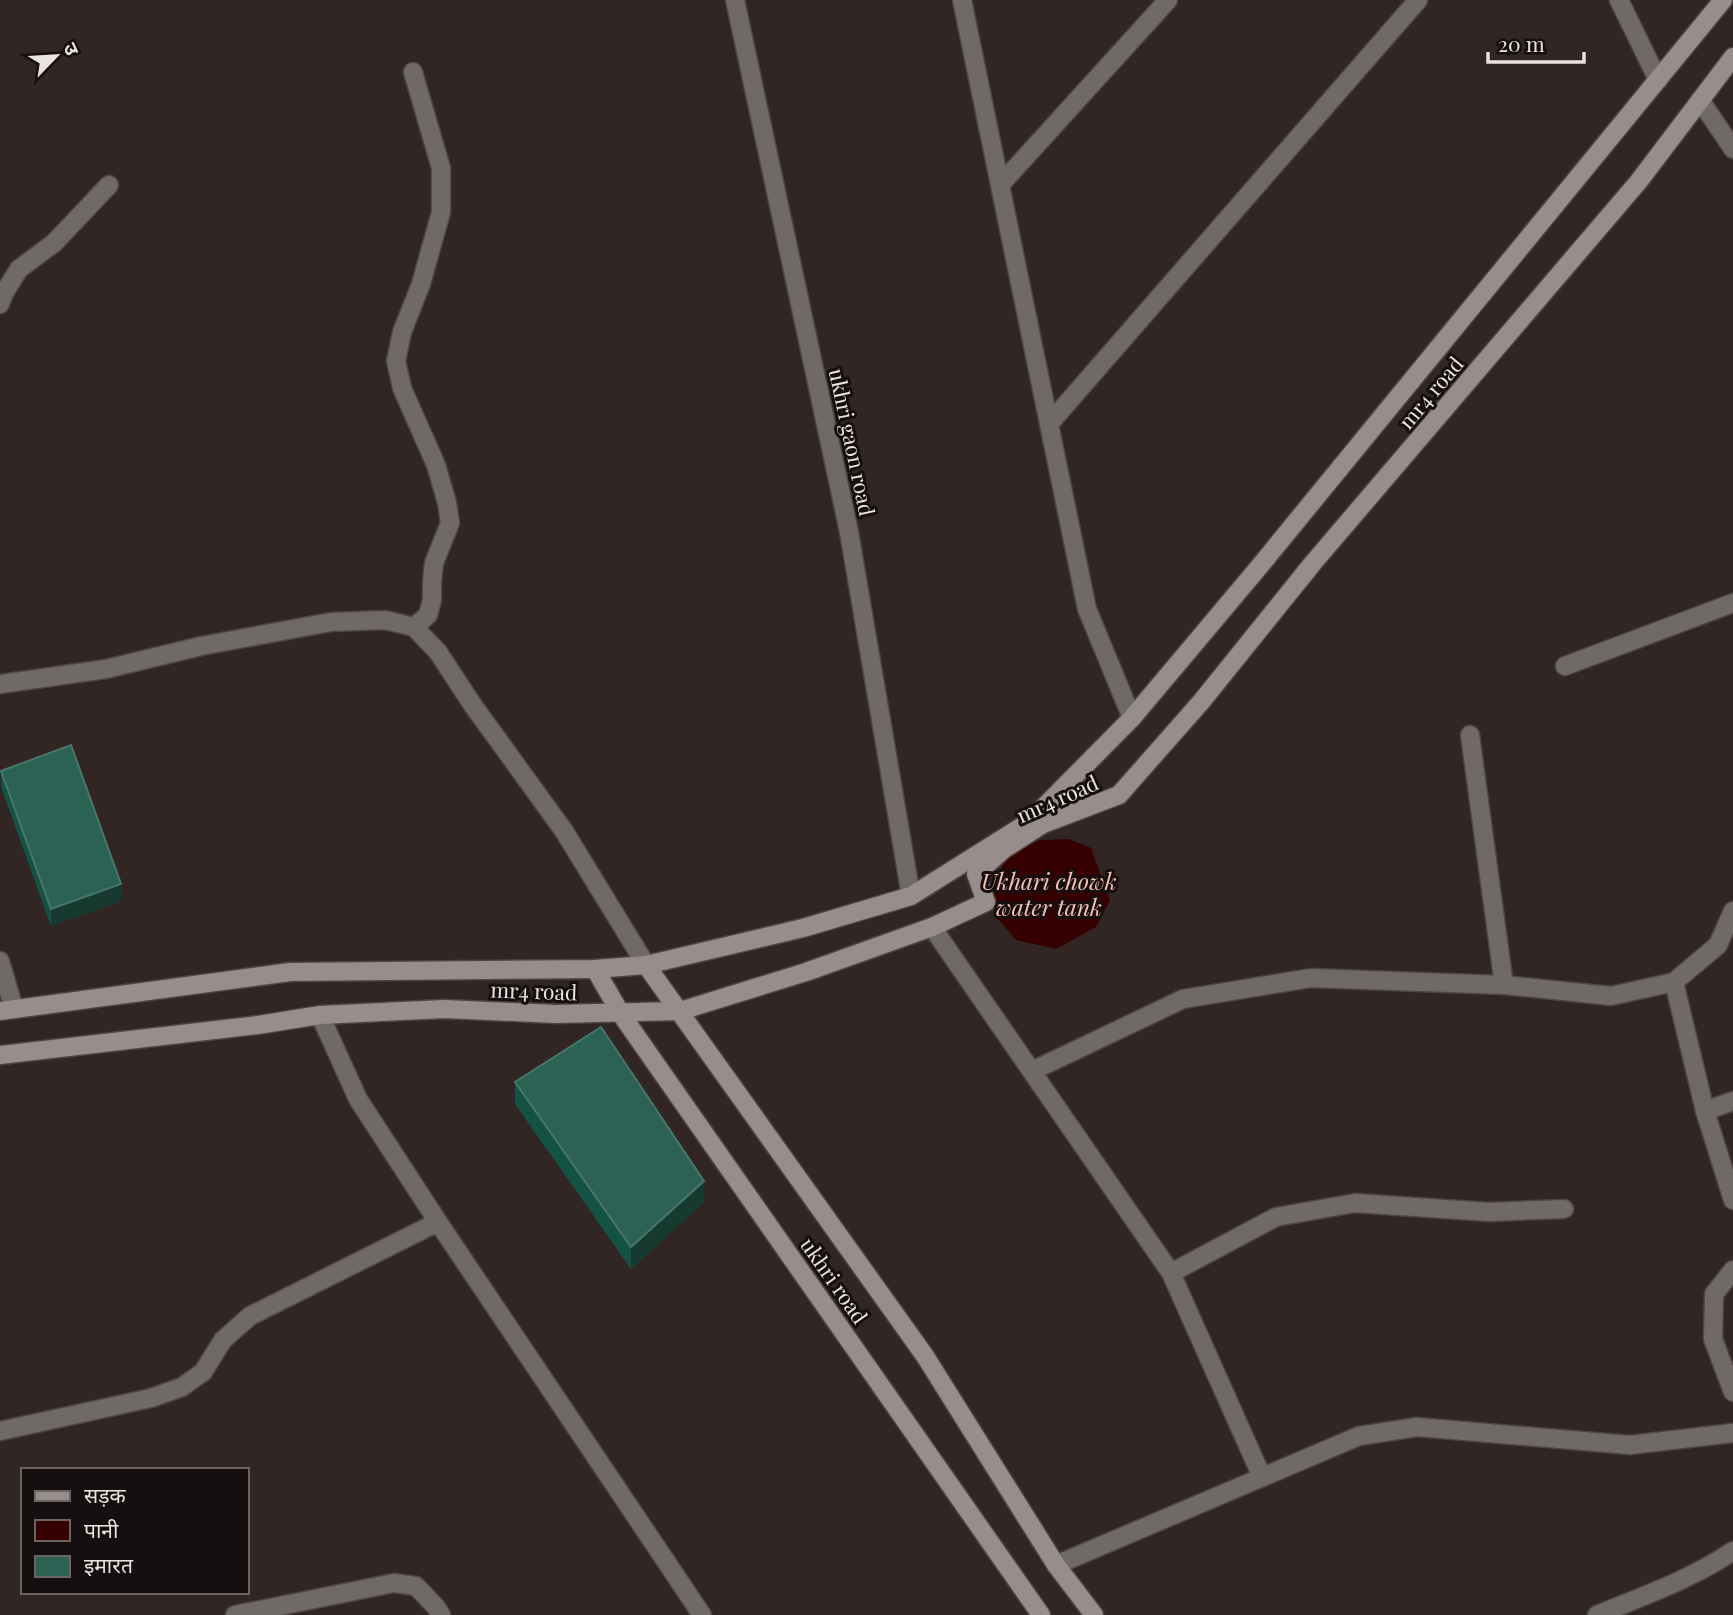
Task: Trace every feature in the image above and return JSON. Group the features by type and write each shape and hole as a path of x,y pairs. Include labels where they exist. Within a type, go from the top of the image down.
{"street":[{"name":"ukhri gaon road","path":"735,0 849,532 911,896"},
{"path":"962,0 1087,609 1132,718"},
{"path":"1049,424 1418,0"},
{"path":"1619,0 1658,80"},
{"name":"mr4 road","path":"7,1010 290,972 595,969 646,965 803,928 911,896 1029,822 1132,718 1723,0"},
{"path":"1000,185 1160,4"},
{"name":"mr4 road","path":"0,1055 258,1025 320,1015 444,1009 556,1014 680,1011 806,972 932,927 986,902 976,874 1003,849 1042,824 1119,795 1201,702 1312,563 1639,181 1733,57"},
{"path":"413,72 441,168 441,212 421,285 402,332 396,361 402,388 436,465 450,523 434,563 432,600 428,615 414,627"},
{"path":"1700,100 1733,149"},
{"path":"0,304 19,269 54,243 109,185"},
{"path":"1565,666 1733,603"},
{"path":"0,684 106,668 201,646 331,622 384,620 414,627 439,652 472,704 564,831 646,965 925,1356 1056,1565 1094,1615"},
{"path":"1470,734 1503,985"},
{"path":"1032,1071 1183,999 1311,978 1503,985 1611,996 1674,982 1718,945 1733,911"},
{"path":"932,927 1171,1273 1262,1477"},
{"path":"0,961 7,1010"},
{"name":"ukhri road","path":"595,969 621,1014 1041,1615"},
{"path":"1674,982 1705,1111 1733,1200"},
{"path":"320,1015 358,1100 702,1615"},
{"path":"1705,1111 1733,1101"},
{"path":"1171,1273 1276,1217 1355,1203 1489,1212 1564,1209"},
{"path":"0,1431 151,1398 182,1387 203,1372 223,1340 250,1315 438,1222"},
{"path":"1733,1269 1714,1294 1713,1339 1733,1392"},
{"path":"1056,1565 1359,1436 1417,1427 1630,1445 1733,1433"},
{"path":"1597,1615 1660,1590 1718,1562 1733,1551"},
{"path":"235,1615 394,1583 416,1586 441,1615"}],"water":[{"name":"Ukhari chowk water tank","path":"1069,839 1091,848 1110,900 1096,927 1056,949 1016,940 994,914 994,878 1012,853 1040,840"}],"building":[{"path":"71,745 121,884 51,909 1,771"},
{"path":"601,1027 704,1181 631,1247 515,1082"}]}
